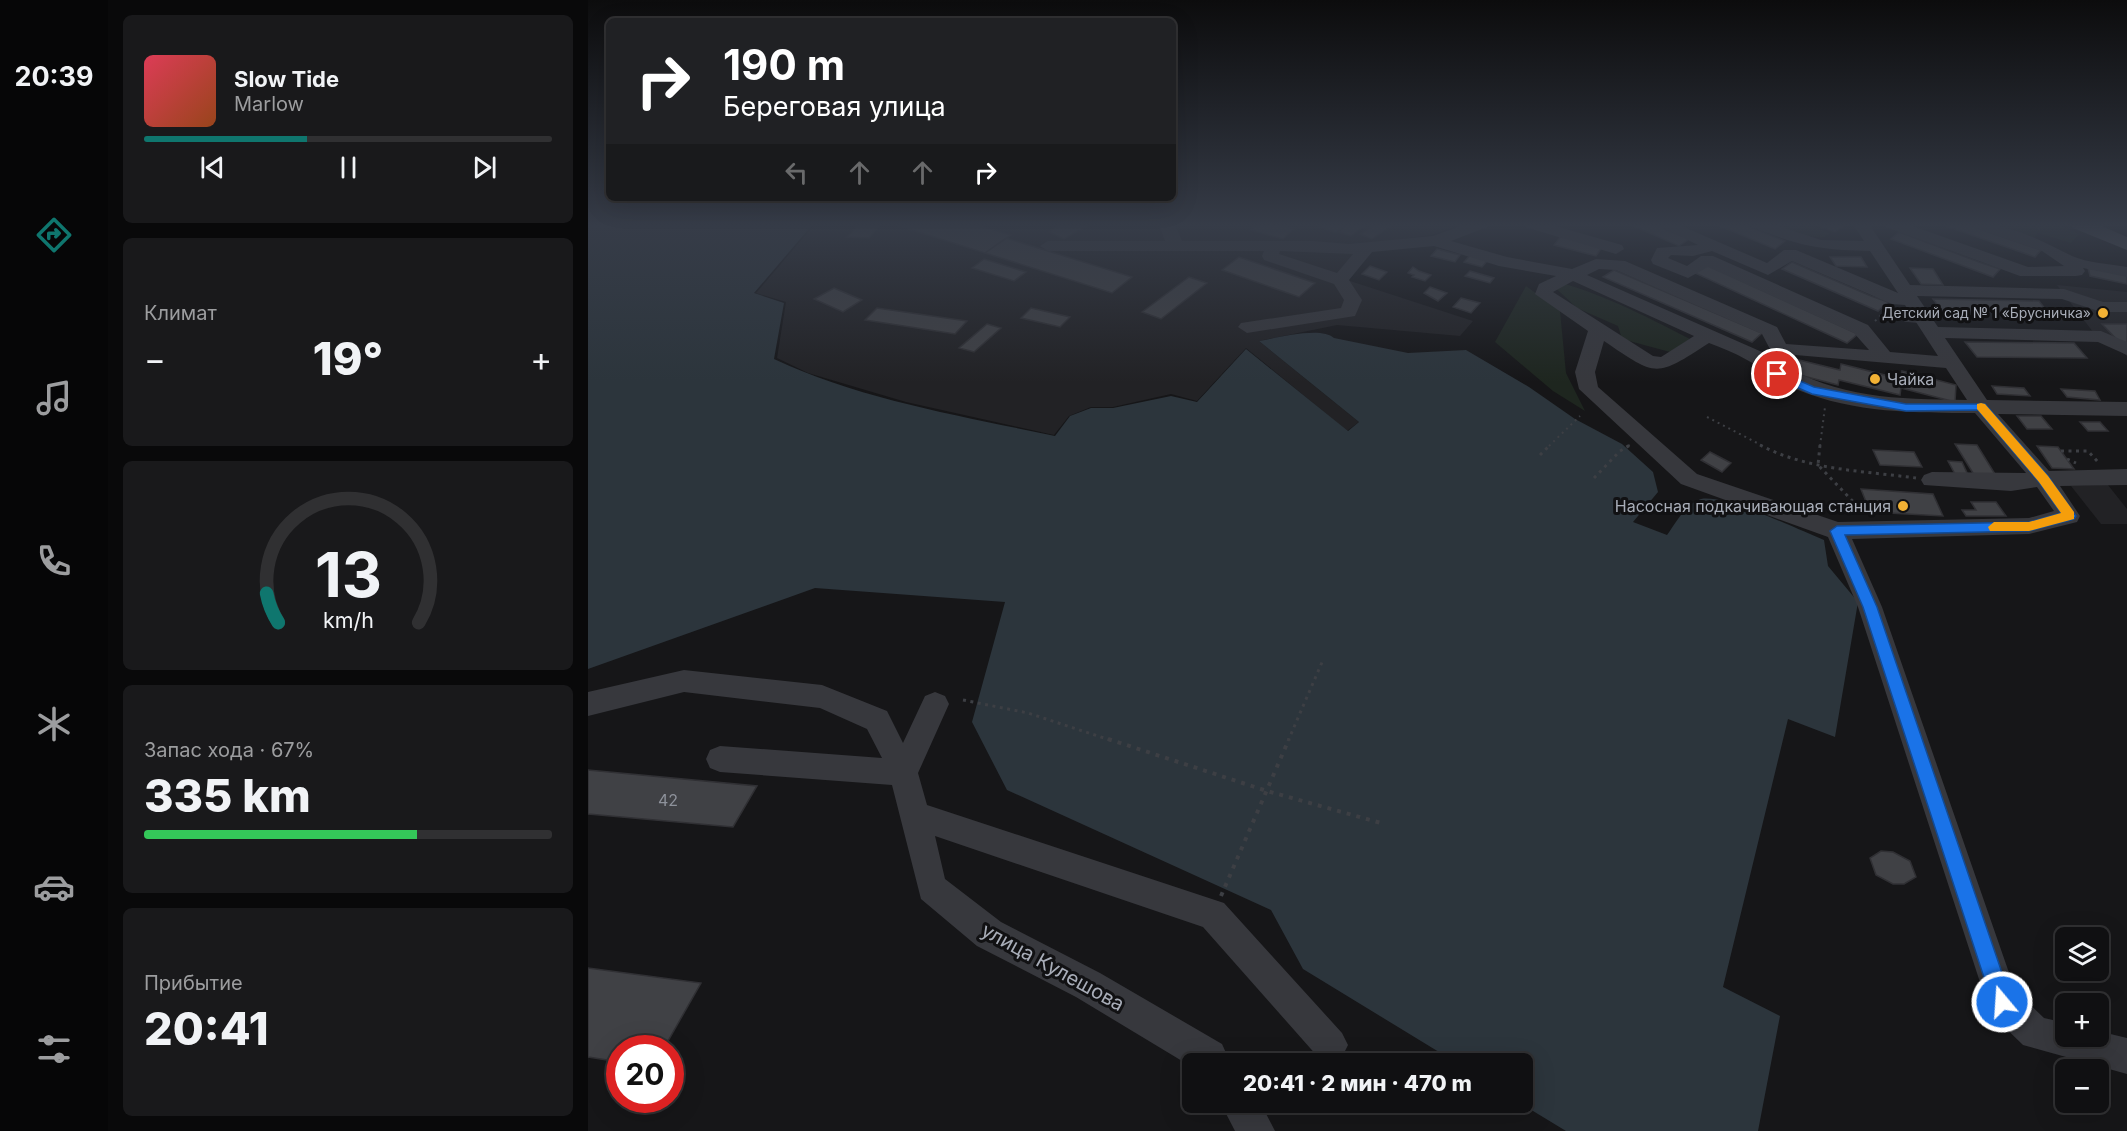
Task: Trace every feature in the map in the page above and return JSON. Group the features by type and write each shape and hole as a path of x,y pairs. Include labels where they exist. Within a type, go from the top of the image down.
{"street":[{"path":"1247,327 1349,312 1353,300 1340,280 1330,277"},
{"path":"1340,280 1343,277"},
{"path":"1566,277 1545,288 1544,294 1648,362 1665,363 1708,335"},
{"path":"1577,277 1755,356 1777,374 1812,390 1906,407 2127,409"},
{"path":"1646,277 1770,331 1779,349"},
{"path":"1744,277 1860,329 1885,358"},
{"path":"1852,277 1904,296 2064,294 2102,307 2127,307"},
{"path":"1598,330 1584,372 1589,389 1689,479 1837,531 2029,526 2069,516 2043,479 1981,406 1932,332 1904,296 1893,277"},
{"path":"2083,277 2087,281 2127,288"},
{"path":"1932,332 2101,337 2127,349"},
{"path":"1755,356 1779,349 1952,363"},
{"path":"1932,480 2011,483 2043,479 2119,477"},
{"path":"1837,531 1870,607 2002,1002 2035,1033 2127,1056"},
{"name":"улица Кулешова","path":"588,704 684,681 822,697 877,720 904,773 932,888 989,934 1088,985 1202,1053"},
{"path":"720,759 904,773 935,704"},
{"path":"914,815 1213,914 1329,1045"},
{"path":"1245,1113 1256,1131"}],"path":[{"path":"1860,329 1869,328 1904,296"},
{"path":"1826,393 1818,465 1880,530"},
{"path":"1540,455 1580,416"},
{"path":"1707,417 1779,455 1818,465 1932,480"},
{"path":"1594,478 1620,451 1631,445"},
{"path":"2061,451 2088,451 2119,477"},
{"path":"1213,914 1323,660"},
{"path":"963,700 1028,713 1267,791 1381,823"}],"shaded area":[{"path":"588,277 768,277 754,293 784,303 774,359 842,386 877,396 948,414 1055,436 1070,416 1091,408 1113,408 1171,396 1197,402 1246,349 1348,431 1359,422 1259,341 1319,333 1408,353 1466,350 1529,387 1575,419 1622,444 1653,472 1658,492 1633,522 1667,535 1682,514 1696,501 1712,499 1744,507 1824,540 1828,566 1858,602 1835,737 1788,719 1723,987 1780,1016 1758,1131 1566,1131 1533,1111 1533,1053 1441,1053 1303,969 1271,910 1007,790 972,722 1005,602 815,588 588,669"},
{"path":"770,277 1350,277 1347,280 1473,321 1460,336 1337,325 1259,341 1359,422 1347,431 1246,348 1197,401 1171,394 1113,407 1091,407 1069,416 1054,435 906,402 808,373 777,358 786,302 756,293"},
{"path":"1546,279 1602,297 1690,339 1670,352 1622,339 1618,326 1577,308"},
{"name":"Детский сад № 1 «Брусничка»","path":"2057,285 2127,292 2127,356 2093,332"},
{"path":"1526,286 1560,311 1566,373 1585,411 1553,391 1495,342"},
{"path":"2108,485 2127,509 2127,524 2101,524 2071,486"}],"building":[{"path":"1000,277 1020,277 1014,281"},
{"path":"1061,277 1132,277 1112,293"},
{"path":"1189,277 1207,283 1161,319 1142,312"},
{"path":"1241,277 1297,277 1315,283 1299,297"},
{"path":"1412,277 1429,277 1425,281"},
{"path":"1468,277 1494,278 1490,283"},
{"path":"1603,277 1630,277 1762,333 1752,342"},
{"path":"1703,277 1733,277 1858,334 1847,343"},
{"path":"1800,277 1826,277 1888,302 1878,311"},
{"path":"1916,277 1938,277 1943,285 1921,284"},
{"path":"2094,277 2127,277 2127,284"},
{"path":"1430,287 1447,293 1438,301 1424,293"},
{"path":"834,288 862,300 843,312 814,299"},
{"path":"1461,298 1480,303 1471,313 1453,307"},
{"path":"1933,299 2039,301 2049,314 1942,311"},
{"path":"877,308 967,321 955,334 865,320"},
{"path":"1031,308 1070,317 1060,327 1021,318"},
{"path":"1898,310 1909,310 1917,322 1905,321"},
{"path":"987,324 1001,328 974,352 959,348"},
{"path":"2102,324 2127,324 2127,347 2124,347"},
{"path":"1965,342 2074,343 2087,358 1977,357"},
{"name":"Чайка","path":"1791,358 1840,370 1841,364 1901,379 1902,371 1956,385 1955,402 1901,388 1900,395 1839,380 1838,385 1788,372"},
{"path":"1992,386 2024,388 2030,396 1997,394"},
{"path":"2061,389 2095,391 2100,400 2067,397"},
{"path":"2017,416 2041,416 2052,429 2027,429"},
{"path":"2080,422 2100,422 2108,431 2088,431"},
{"path":"1955,444 1977,445 1998,479 1976,478"},
{"path":"2037,446 2058,447 2074,469 2052,468"},
{"path":"1873,450 1914,452 1922,467 1880,465"},
{"path":"1710,452 1731,463 1722,472 1701,460"},
{"path":"1948,461 1962,462 1968,475 1955,474"},
{"name":"Насосная подкачивающая станция","path":"1861,489 1933,494 1943,516 1870,512"},
{"path":"1971,502 1996,502 2006,516 1966,516 1962,510 1976,510"},
{"path":"588,770 757,786 733,827 588,814"},
{"path":"1881,851 1893,852 1910,861 1916,877 1904,884 1893,884 1876,875 1870,858"},
{"path":"588,968 701,983 671,1035 606,1035 606,1060 588,1057"}],"slow traffic":[{"path":"1981,407 2043,479 2069,516 2029,526 1994,527"}],"place":[{"name":"Детский сад № 1 «Брусничка»","path":"2103,313"},
{"name":"Чайка","path":"1875,379"},
{"name":"Насосная подкачивающая станция","path":"1903,506"}],"route":[{"path":"1777,374 1812,390 1906,407 1981,406 2043,479 2069,516 2029,526 1837,531 1870,607 2002,1002"}]}
